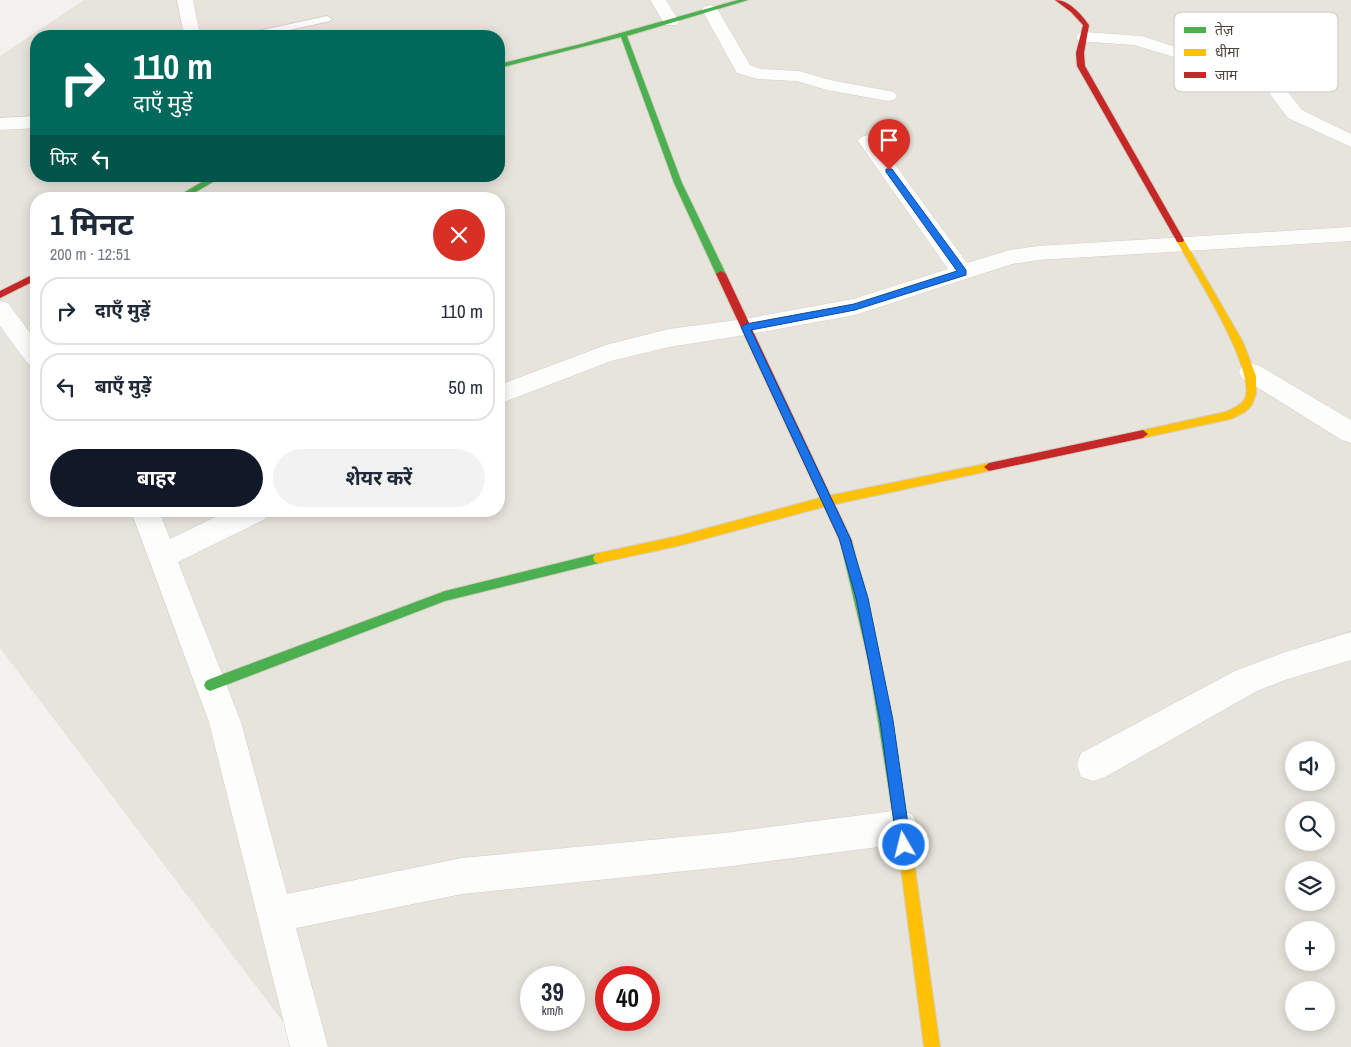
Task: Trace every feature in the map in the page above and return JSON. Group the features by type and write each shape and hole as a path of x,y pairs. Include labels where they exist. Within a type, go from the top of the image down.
{"street":[{"path":"185,0 191,30"},
{"path":"658,0 671,21"},
{"path":"505,64 745,0"},
{"path":"210,685 445,596 588,560 678,541 827,501 1227,416 1243,408 1249,399 1251,372 1238,342 1084,71 1080,59 1087,29 1085,21 1058,0"},
{"path":"710,10 743,69 747,72 799,76 827,85 888,96"},
{"path":"623,34 678,183 845,538 862,598 887,720 932,1047"},
{"path":"1085,38 1137,40 1174,51"},
{"path":"1276,92 1288,108 1296,114 1351,141"},
{"path":"0,124 30,122"},
{"path":"868,141 962,273"},
{"path":"190,192 208,182"},
{"path":"505,393 606,354 669,338 746,327 855,307 1010,257 1038,253 1351,234"},
{"path":"0,296 30,279"},
{"path":"0,309 30,350"},
{"path":"1251,372 1351,433"},
{"path":"147,517 225,722 310,1047"},
{"path":"163,556 243,517"},
{"path":"1093,764 1246,681 1285,666 1351,646"},
{"path":"275,914 462,876 724,850 901,827"}],"lane":[{"path":"277,30 327,19"}],"shaded area":[{"path":"84,0 1351,0 1351,1047 302,1047 0,648 0,56 30,36 30,182 505,182 505,30 39,30"}],"traffic: fast":[{"path":"505,65 583,46 745,0"},
{"path":"623,34 678,183 721,274"},
{"path":"190,192 208,182"},
{"path":"846,541 875,664 907,861"},
{"path":"210,685 445,596 599,558"}],"traffic: slow":[{"path":"1143,434 1227,416 1241,409 1248,402 1251,394 1251,376 1238,342 1180,240"},
{"path":"599,558 678,541 827,501 989,467"},
{"path":"907,861 932,1047"}],"traffic: jam":[{"path":"1058,0 1073,11 1086,25 1080,53 1081,66 1180,240"},
{"path":"721,274 846,541"},
{"path":"0,295 30,279"},
{"path":"989,467 1143,434"}],"route":[{"path":"889,170 962,273 855,307 746,327 845,538 862,598 887,720 904,845"}]}
